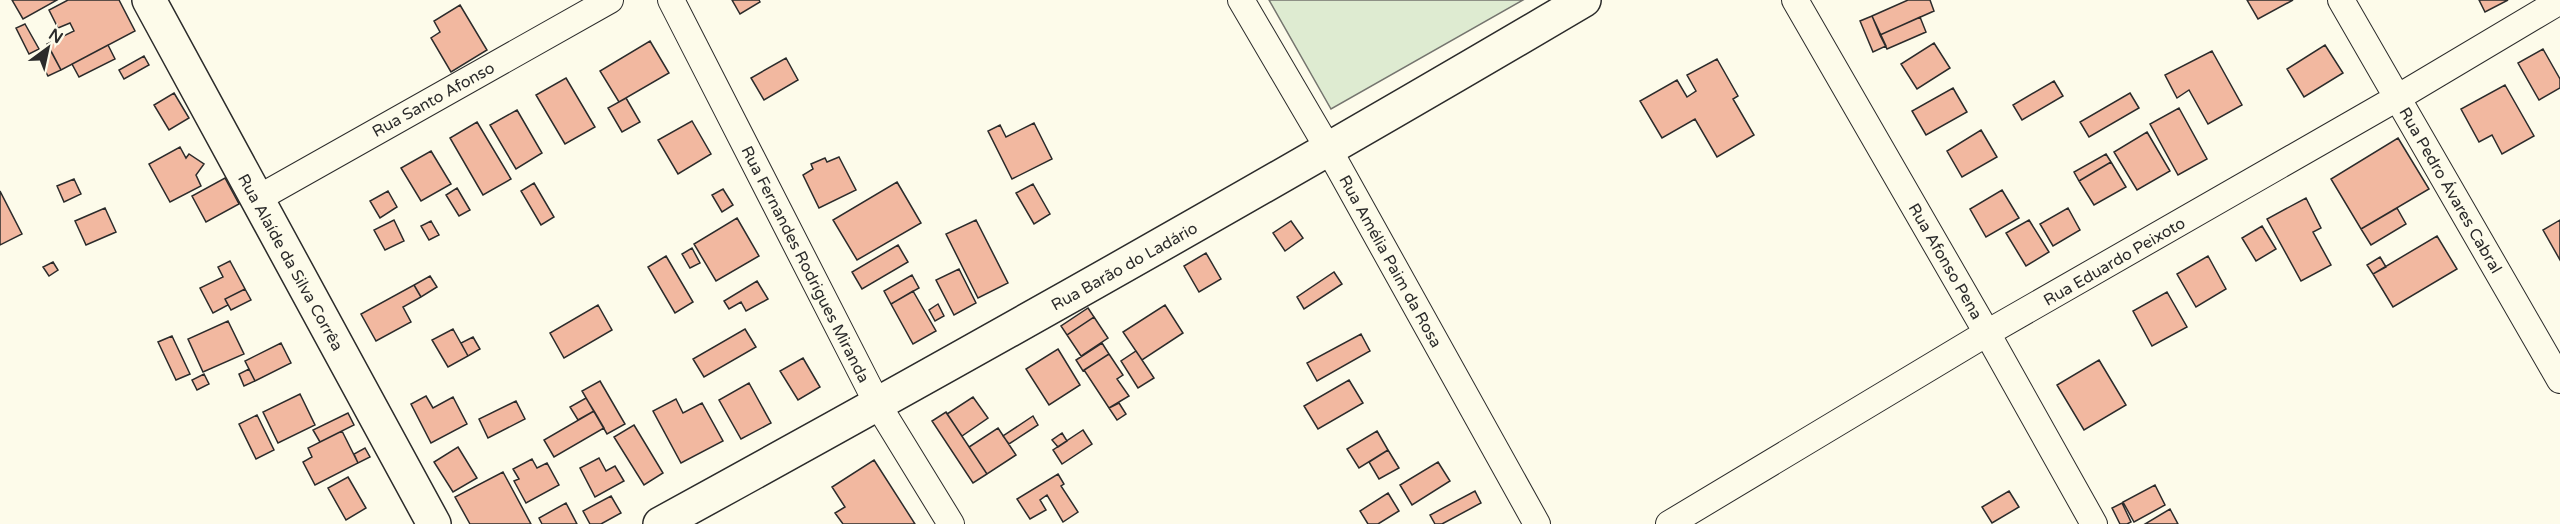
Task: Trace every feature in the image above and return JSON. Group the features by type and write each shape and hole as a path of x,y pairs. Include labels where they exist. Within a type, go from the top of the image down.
{"main road":[{"name":"Rua Alaíde da Silva Corrêa","path":"149,0 434,524"},
{"name":"Rua Barão do Ladário","path":"660,524 878,405 1329,150 1584,0"}],"street":[{"name":"Rua Santo Afonso","path":"257,199 610,0"},
{"name":"Rua Fernandes Rodrigues Miranda","path":"670,0 878,405 951,524"},
{"name":"Rua Amélia Paim da Rosa","path":"1241,0 1329,150 1537,524"},
{"name":"Rua Afonso Pena","path":"1795,0 1988,333 2094,524"},
{"name":"Rua Pedro Ávares Cabral","path":"2342,0 2560,380"},
{"name":"Rua Eduardo Peixoto","path":"1669,524 1988,333 2397,98 2560,1"}],"green space":[{"path":"1269,0 1523,0 1331,109"}],"building":[{"path":"12,0 57,0 23,19"},
{"path":"68,0 119,0 135,31 61,70 47,44 74,31 70,23 58,28 49,10"},
{"path":"732,0 759,0 760,2 740,14"},
{"path":"1908,0 1930,0 1934,11 1880,35 1872,16"},
{"path":"2247,0 2293,0 2258,19"},
{"path":"2479,0 2508,0 2485,12"},
{"path":"460,5 487,50 451,72 431,38 440,32 434,21"},
{"path":"1872,16 1886,46 1873,52 1860,21"},
{"path":"1920,17 1926,32 1887,49 1880,35"},
{"path":"25,24 39,49 29,54 16,28"},
{"path":"650,41 669,73 619,102 600,71"},
{"path":"1934,43 1950,68 1917,89 1901,64"},
{"path":"108,45 115,59 79,77 72,64"},
{"path":"2325,45 2343,73 2304,97 2287,69"},
{"path":"49,47 61,70 48,76 36,54"},
{"path":"2543,49 2560,79 2560,88 2539,100 2518,63"},
{"path":"2212,51 2242,105 2208,124 2189,90 2177,98 2165,75"},
{"path":"144,56 149,65 124,79 119,70"},
{"path":"786,58 798,80 764,100 751,78"},
{"path":"1717,59 1738,96 1733,99 1754,135 1717,157 1695,119 1662,138 1640,101 1677,80 1687,97 1696,91 1687,75"},
{"path":"566,78 595,127 565,144 536,95"},
{"path":"2054,81 2063,96 2022,120 2013,105"},
{"path":"2505,85 2534,136 2502,154 2492,135 2479,142 2461,109"},
{"path":"1953,88 1967,112 1926,135 1912,111"},
{"path":"174,93 189,118 169,130 154,105"},
{"path":"2130,93 2139,108 2089,137 2080,122"},
{"path":"626,98 640,122 622,132 608,108"},
{"path":"2179,108 2207,159 2178,175 2150,124"},
{"path":"517,110 542,153 516,169 490,125"},
{"path":"692,121 711,154 678,174 658,140"},
{"path":"477,122 511,179 483,195 450,138"},
{"path":"1034,123 1052,159 1012,179 988,131 1000,125 1006,137"},
{"path":"1981,130 1997,157 1962,177 1947,151"},
{"path":"2147,132 2170,171 2137,190 2114,152"},
{"path":"2398,138 2429,189 2361,229 2331,179"},
{"path":"180,147 186,158 189,154 204,164 196,175 201,186 170,202 149,164"},
{"path":"431,151 451,184 421,201 401,168"},
{"path":"2106,154 2111,162 2079,181 2074,172"},
{"path":"839,157 856,190 819,208 803,175 813,169 811,164 825,158 827,162"},
{"path":"2111,162 2126,187 2094,205 2079,181"},
{"path":"225,178 239,204 206,222 192,196"},
{"path":"74,179 81,194 64,202 57,186"},
{"path":"897,182 921,223 857,260 833,220"},
{"path":"534,183 554,217 541,225 521,191"},
{"path":"1033,184 1050,214 1034,224 1016,193"},
{"path":"457,188 470,210 459,216 446,195"},
{"path":"723,189 733,205 722,212 712,195"},
{"path":"2002,190 2019,218 1986,237 1970,209"},
{"path":"0,191 22,234 0,245"},
{"path":"388,191 397,207 380,218 370,201"},
{"path":"2306,198 2321,228 2313,232 2331,265 2301,281 2267,219"},
{"path":"105,208 116,232 86,245 75,221"},
{"path":"2068,208 2080,230 2053,246 2040,224"},
{"path":"2397,208 2406,224 2371,245 2361,229"},
{"path":"737,218 759,256 716,281 694,244"},
{"path":"394,220 404,241 385,250 374,230"},
{"path":"976,220 1008,283 978,298 946,234"},
{"path":"2029,220 2049,252 2026,266 2006,233"},
{"path":"2560,220 2560,260 2543,230"},
{"path":"431,221 439,235 429,240 421,226"},
{"path":"1291,221 1303,238 1285,251 1273,233"},
{"path":"2262,226 2276,249 2256,261 2242,238"},
{"path":"2437,236 2457,269 2393,307 2373,274"},
{"path":"898,245 908,262 862,289 852,272"},
{"path":"692,248 700,263 690,268 682,254"},
{"path":"1206,253 1221,279 1199,292 1184,266"},
{"path":"666,256 693,302 675,313 648,267"},
{"path":"2208,256 2226,289 2196,307 2177,274"},
{"path":"2380,257 2386,267 2373,274 2367,265"},
{"path":"230,261 245,289 225,299 228,305 213,313 200,288 223,277 218,267"},
{"path":"53,262 58,270 49,276 43,267"},
{"path":"959,269 976,303 954,315 936,280"},
{"path":"1334,272 1342,284 1304,309 1297,297"},
{"path":"912,275 919,288 891,304 884,291"},
{"path":"430,276 437,287 421,297 414,285"},
{"path":"757,281 768,299 746,311 741,302 729,309 724,301"},
{"path":"414,285 421,297 403,307 411,322 376,341 361,314"},
{"path":"245,289 251,300 231,310 225,299"},
{"path":"913,291 936,331 913,344 891,304"},
{"path":"2167,292 2187,327 2152,346 2133,311"},
{"path":"938,304 944,316 935,321 929,310"},
{"path":"598,305 612,330 564,358 550,333"},
{"path":"1165,305 1183,333 1142,360 1123,332"},
{"path":"1088,308 1094,317 1067,335 1061,326"},
{"path":"1094,317 1108,338 1081,356 1067,335"},
{"path":"228,321 244,354 203,372 188,339"},
{"path":"453,329 468,356 448,367 432,340"},
{"path":"745,329 756,347 704,377 693,359"},
{"path":"1361,334 1370,351 1317,381 1307,363"},
{"path":"172,336 190,374 176,380 158,342"},
{"path":"473,337 480,349 468,356 461,343"},
{"path":"281,343 291,363 255,381 245,361"},
{"path":"1102,343 1109,354 1083,371 1076,360"},
{"path":"1058,349 1080,385 1049,405 1026,369"},
{"path":"1136,351 1154,378 1138,388 1121,361"},
{"path":"1109,354 1123,375 1117,379 1129,396 1109,408 1084,370"},
{"path":"803,358 820,387 798,400 780,371"},
{"path":"2099,360 2126,405 2084,430 2057,385"},
{"path":"249,369 255,381 244,386 239,374"},
{"path":"204,374 209,384 197,390 192,380"},
{"path":"1349,380 1363,403 1318,429 1304,406"},
{"path":"600,381 625,424 607,434 582,391"},
{"path":"749,383 771,423 741,439 719,400"},
{"path":"300,394 315,425 278,443 263,412"},
{"path":"426,396 433,408 453,397 467,424 431,443 411,404"},
{"path":"973,397 988,418 962,436 947,414"},
{"path":"586,398 594,411 578,420 570,407"},
{"path":"676,399 683,413 702,403 723,441 681,463 653,411"},
{"path":"516,401 525,419 488,438 479,419"},
{"path":"1119,403 1126,414 1117,420 1109,408"},
{"path":"594,411 604,428 554,457 544,440"},
{"path":"946,412 987,474 973,483 932,421"},
{"path":"348,413 354,425 320,442 313,430"},
{"path":"257,415 274,450 256,459 239,424"},
{"path":"1033,416 1038,425 1009,444 1003,436"},
{"path":"634,425 663,473 644,485 614,437"},
{"path":"998,428 1016,455 987,474 969,447"},
{"path":"1083,430 1092,444 1062,464 1053,450"},
{"path":"342,431 358,463 315,485 303,462 312,457 308,448"},
{"path":"1377,431 1388,450 1359,468 1347,449"},
{"path":"1062,433 1067,441 1058,447 1052,440"},
{"path":"458,447 477,478 453,492 434,462"},
{"path":"365,448 370,457 358,463 354,454"},
{"path":"1388,450 1399,468 1379,479 1369,462"},
{"path":"599,458 606,471 615,466 624,481 595,497 580,468"},
{"path":"532,459 537,468 547,463 559,485 526,503 514,481 519,479 513,469"},
{"path":"874,460 915,524 843,524 835,513 845,507 832,487"},
{"path":"1438,462 1450,481 1412,505 1400,485"},
{"path":"503,472 531,524 470,524 455,497"},
{"path":"1058,474 1064,484 1061,486 1078,512 1063,522 1047,495 1040,500 1046,510 1030,519 1017,499"},
{"path":"348,477 366,508 346,520 328,488"},
{"path":"2155,485 2165,505 2134,522 2123,502"},
{"path":"1475,491 1481,503 1442,524 1435,524 1430,515"},
{"path":"2009,491 2019,507 1992,523 1982,507"},
{"path":"1388,493 1399,511 1378,524 1368,524 1360,511"},
{"path":"611,496 621,513 601,524 590,524 583,511"},
{"path":"566,503 577,524 542,524 539,518"},
{"path":"2122,503 2131,522 2127,524 2120,524 2112,508"},
{"path":"2170,509 2178,524 2145,524"}]}
